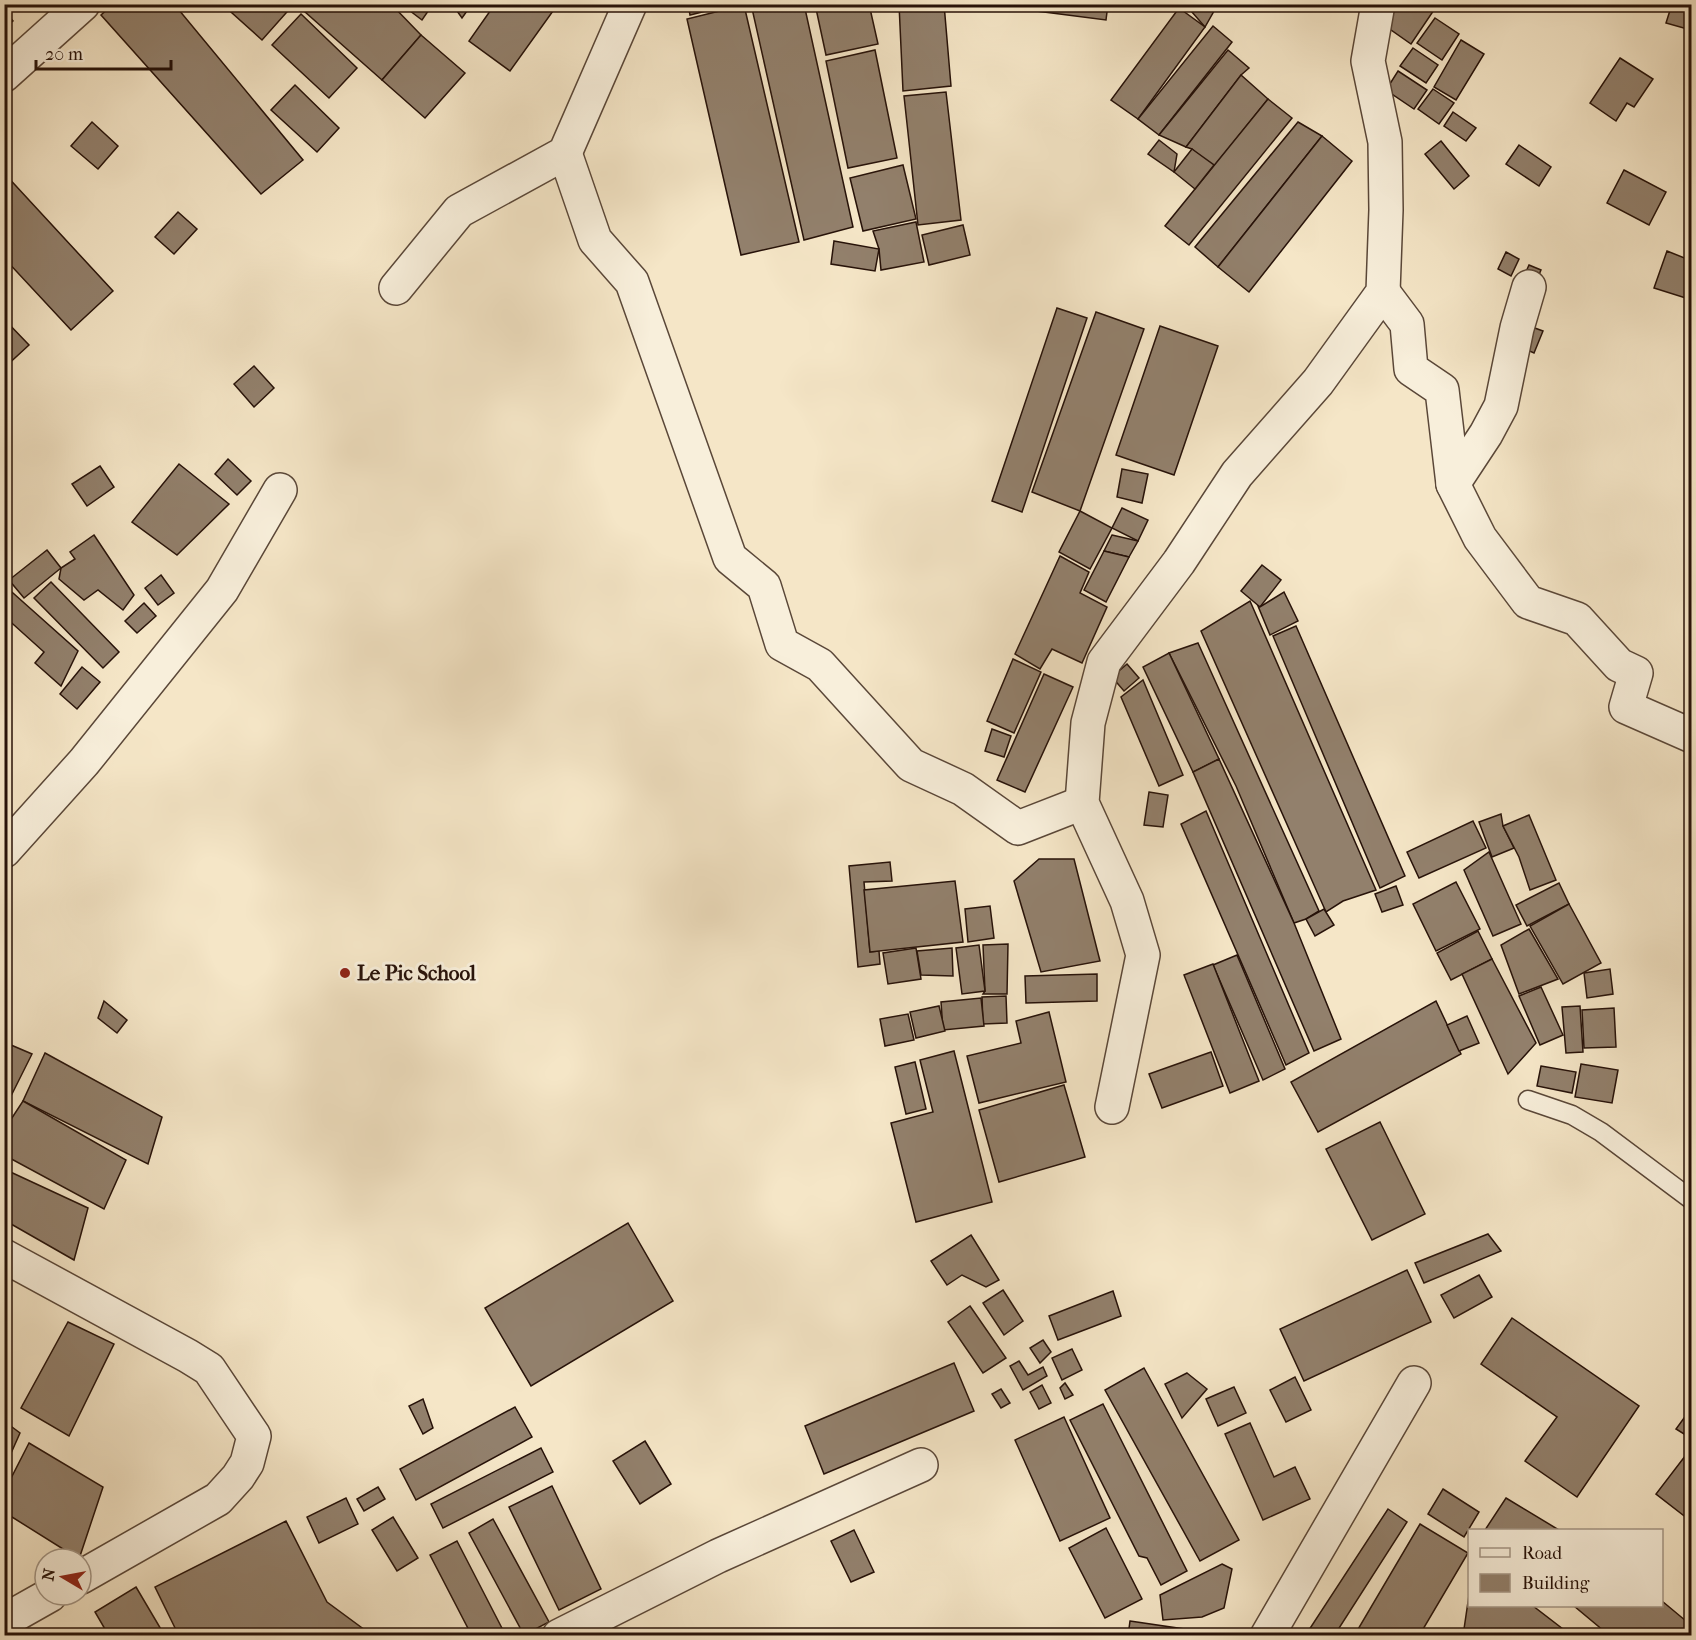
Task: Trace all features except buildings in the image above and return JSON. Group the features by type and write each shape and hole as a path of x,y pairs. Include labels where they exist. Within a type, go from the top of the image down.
{"street":[{"path":"4,75 83,4"},
{"path":"396,288 459,211 565,153 630,4"},
{"path":"1112,1107 1143,955 1127,902 1082,803 1088,723 1104,662 1179,562 1237,474 1318,382 1383,292 1386,210 1385,142 1368,61 1378,4"},
{"path":"565,153 595,240 632,282 730,558 764,586 782,644 820,665 911,765 963,789 1018,828 1082,803"},
{"path":"1453,484 1486,434 1501,406 1517,328 1529,287"},
{"path":"1383,292 1407,324 1410,369 1442,390 1453,484 1480,538 1528,602 1577,619 1619,665 1636,673 1626,707 1692,736"},
{"path":"4,851 84,762 222,590 280,490"},
{"path":"4,1256 210,1369 254,1436 247,1463 218,1499 93,1570"},
{"path":"1266,1635 1414,1383"},
{"path":"559,1635 718,1556 921,1465"},
{"path":"4,1622 33,1605"}],"lane":[{"path":"1528,1100 1572,1115 1601,1132 1692,1200"}],"place":[{"name":"Le Pic School","path":"345,973"}]}
